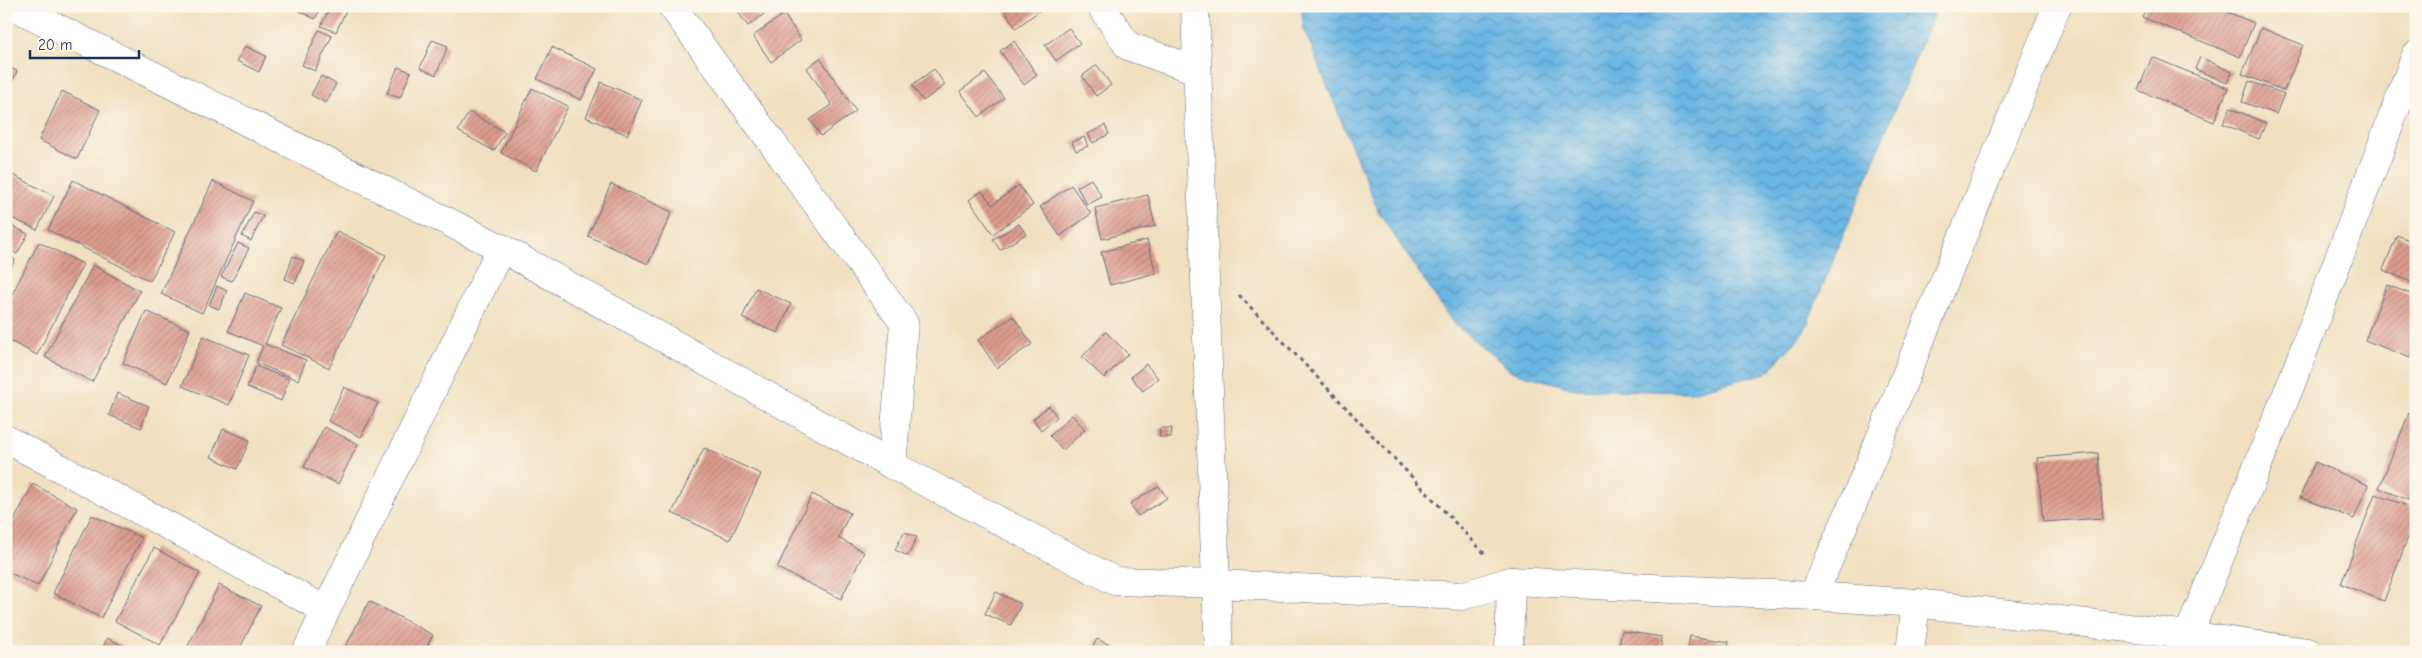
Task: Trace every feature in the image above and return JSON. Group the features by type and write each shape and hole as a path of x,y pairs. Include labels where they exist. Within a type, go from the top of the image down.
{"street":[{"path":"13,6 501,248 892,465 1115,581 1462,596 1511,582 1813,596 1916,604 2188,643 2308,652"},
{"path":"672,6 904,323 892,465"},
{"path":"1101,6 1128,46 1196,70"},
{"path":"1194,6 1219,652"},
{"path":"1813,596 1859,490 2057,6"},
{"path":"2188,643 2291,384 2416,55"},
{"path":"306,652 501,248"},
{"path":"6,439 326,610"},
{"path":"1509,652 1511,582"},
{"path":"1910,652 1916,604"}],"path":[{"path":"1238,294 1511,582"}],"water":[{"path":"1301,6 1937,6 1803,334 1766,373 1691,392 1576,389 1513,372 1453,323 1379,213 1304,29"}],"building":[{"path":"290,6 322,6 315,19"},
{"path":"331,6 348,6 336,32 321,26"},
{"path":"734,6 775,6 748,26"},
{"path":"1013,6 1046,6 1016,28 1005,12"},
{"path":"2147,6 2213,6 2254,23 2240,57 2142,17"},
{"path":"784,14 801,40 771,62 753,36"},
{"path":"1069,28 1080,43 1056,61 1045,45"},
{"path":"2261,28 2303,45 2284,91 2242,74"},
{"path":"319,30 332,36 315,71 302,65"},
{"path":"432,40 448,46 436,75 420,68"},
{"path":"1014,41 1037,75 1024,85 1000,51"},
{"path":"245,46 266,56 259,72 237,61"},
{"path":"552,47 597,69 581,100 537,79"},
{"path":"2152,57 2228,88 2214,122 2138,90"},
{"path":"2200,57 2232,72 2227,83 2195,69"},
{"path":"820,58 856,111 821,136 810,120 832,105 807,68"},
{"path":"1097,65 1111,85 1096,96 1082,76"},
{"path":"6,66 17,71 6,95"},
{"path":"398,67 411,72 400,98 387,93"},
{"path":"934,69 945,85 923,101 912,85"},
{"path":"985,73 1004,98 979,117 960,91"},
{"path":"321,76 336,84 326,103 311,95"},
{"path":"2249,81 2284,94 2276,114 2242,102"},
{"path":"601,82 642,100 627,135 586,117"},
{"path":"532,88 568,106 536,171 501,153"},
{"path":"62,91 100,110 77,159 39,140"},
{"path":"2230,108 2266,123 2259,139 2223,124"},
{"path":"469,112 505,132 494,151 458,131"},
{"path":"1105,125 1109,134 1093,143 1088,134"},
{"path":"1084,137 1088,146 1076,151 1072,142"},
{"path":"9,173 54,196 37,230 6,215 6,179"},
{"path":"1091,179 1102,197 1087,205 1077,187"},
{"path":"73,180 175,232 150,281 48,230"},
{"path":"213,181 253,201 202,313 161,294"},
{"path":"611,184 672,212 648,264 588,236"},
{"path":"1019,185 1033,205 993,234 969,200 982,191 992,205"},
{"path":"1071,185 1091,214 1060,236 1040,207"},
{"path":"1148,195 1155,226 1102,239 1095,208"},
{"path":"254,212 263,216 251,241 242,236"},
{"path":"6,223 28,234 17,254 6,248"},
{"path":"1019,224 1026,234 1000,250 993,239"},
{"path":"337,231 386,255 329,368 281,345"},
{"path":"2397,235 2416,243 2416,284 2383,270"},
{"path":"1147,240 1156,273 1110,285 1101,252"},
{"path":"39,242 83,264 37,355 6,339 6,306"},
{"path":"238,243 249,248 232,281 221,277"},
{"path":"6,255 15,260 6,276"},
{"path":"293,256 304,261 295,283 285,279"},
{"path":"93,265 140,291 92,382 45,357"},
{"path":"2387,285 2416,296 2416,343 2410,358 2365,340"},
{"path":"217,286 227,291 219,309 209,305"},
{"path":"756,288 791,304 778,333 742,318"},
{"path":"245,293 281,308 265,344 306,360 298,380 256,363 263,346 228,331"},
{"path":"146,311 190,330 167,383 123,363"},
{"path":"1013,316 1032,344 997,368 978,340"},
{"path":"1106,332 1128,354 1104,378 1082,357"},
{"path":"203,336 249,355 229,405 182,386"},
{"path":"1146,364 1158,378 1143,391 1131,377"},
{"path":"256,366 289,379 281,401 247,387"},
{"path":"344,387 378,403 361,437 328,421"},
{"path":"117,393 149,406 141,428 109,415"},
{"path":"1049,406 1057,417 1041,430 1033,419"},
{"path":"2409,413 2416,416 2416,503 2379,488"},
{"path":"1072,415 1085,429 1063,450 1050,436"},
{"path":"324,427 358,444 338,484 304,467"},
{"path":"1160,428 1172,428 1171,437 1159,437"},
{"path":"223,429 250,440 237,469 211,457"},
{"path":"704,448 761,474 730,540 672,513"},
{"path":"2098,453 2103,518 2043,522 2037,458"},
{"path":"2315,462 2368,485 2354,519 2300,497"},
{"path":"33,484 77,508 38,586 6,571 6,536"},
{"path":"1159,486 1167,498 1138,516 1130,504"},
{"path":"812,494 850,513 838,538 864,552 841,599 777,568"},
{"path":"2375,494 2416,509 2416,516 2384,601 2341,584"},
{"path":"92,515 142,538 101,618 53,593"},
{"path":"904,532 917,537 908,556 895,550"},
{"path":"154,548 200,573 160,645 115,621"},
{"path":"219,585 261,606 238,652 185,652"},
{"path":"996,592 1021,604 1011,625 985,614"},
{"path":"369,601 433,635 424,652 343,652"},
{"path":"1622,631 1662,637 1660,652 1618,652"},
{"path":"1690,636 1729,642 1727,652 1687,652"},
{"path":"107,638 136,652 101,652"},
{"path":"1097,639 1124,652 1090,652"},
{"path":"1796,647 1824,651 1824,652 1795,652"}]}
